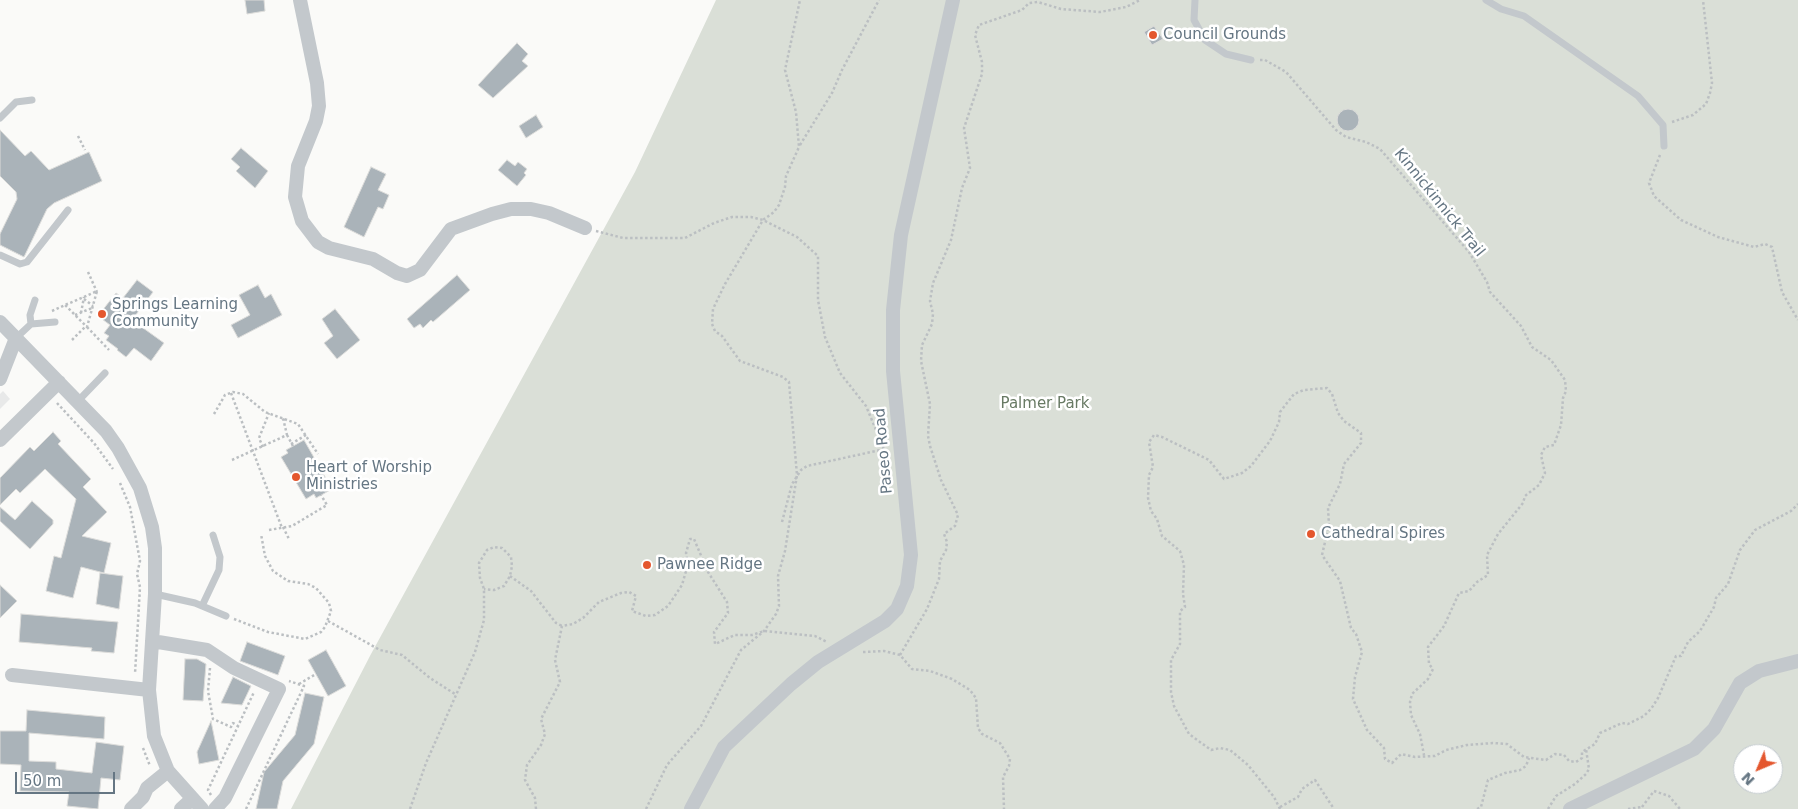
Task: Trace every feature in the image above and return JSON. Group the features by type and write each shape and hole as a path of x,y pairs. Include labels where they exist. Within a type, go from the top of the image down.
{"street":[{"path":"300,0 317,83 319,106 316,121 298,166 296,197 302,221 318,242 329,248 373,258 397,273 407,276 420,270 451,229 492,214 512,209 531,210 549,213 585,228"},
{"name":"Paseo Road","path":"691,809 724,747 791,684 818,662 885,621 897,609 907,586 911,555 893,371 893,310 901,235 953,0"},
{"path":"0,322 78,401 114,442 140,488 153,534 155,594 152,642 149,690 154,736 168,771 192,799 209,806 226,798 279,689 234,668 207,650 152,642"},
{"path":"0,378 16,338"},
{"path":"0,440 59,382"},
{"path":"1570,809 1694,749 1714,729 1740,683 1760,670 1798,661"},
{"path":"12,675 149,690"},
{"path":"130,809 143,797 147,788 168,771"},
{"path":"181,809 192,799"}],"lane":[{"path":"1195,0 1194,20 1205,40 1226,54 1251,60"},
{"path":"1486,0 1501,9 1524,16 1638,96 1663,125 1664,146"},
{"path":"0,118 16,102 32,100"},
{"path":"0,255 20,264 27,262 68,210"},
{"path":"30,324 30,315 35,300"},
{"path":"16,338 30,324 55,322"},
{"path":"78,401 105,373"},
{"path":"202,606 220,570 220,557 213,535"},
{"path":"155,594 202,606 226,616"}],"path":[{"path":"799,147 796,112 784,70 800,0"},
{"path":"646,809 667,765 701,726 738,654 764,631 776,614 779,606 778,576 786,550 797,475 789,382 774,372 740,361 722,336 715,331 712,324 713,309 725,284 763,220 774,212 779,205 785,188 786,176 799,147 832,93 842,70 880,0"},
{"path":"1129,5 1130,0"},
{"path":"900,655 927,609 939,579 940,561 946,550 947,542 944,534 955,526 958,515 941,480 930,446 928,436 930,404 921,361 922,345 933,319 930,301 933,283 951,240 962,188 970,168 964,128 968,111 976,97 982,74 982,62 975,35 979,25 1022,10 1030,3 1039,1 1061,8 1100,12 1129,5 1140,0"},
{"path":"1663,125 1693,115 1706,104 1710,93 1712,83 1703,0"},
{"name":"Kinnickinnick Trail","path":"1251,60 1265,60 1286,72 1336,130 1346,137 1366,142 1380,149 1469,252 1487,282 1490,292 1521,326 1532,347 1551,360 1564,380 1566,390 1563,398 1562,425 1554,445 1545,447 1541,455 1545,473 1540,485 1525,496 1523,503 1498,534 1487,555 1488,575 1477,582 1469,592 1459,593 1444,626 1428,647 1429,664 1433,669 1428,679 1412,694 1410,702 1411,715 1420,734 1424,755"},
{"path":"78,136 85,150"},
{"path":"1664,146 1649,183 1654,196 1681,220 1718,237 1754,247 1765,244 1772,247 1782,292 1798,320"},
{"path":"585,228 622,238 654,240 685,238 714,223 732,217 763,220 798,237 818,256 818,300 825,336 840,372 866,406 884,449"},
{"path":"72,340 86,326 96,292 88,272"},
{"path":"51,312 96,292"},
{"path":"84,298 92,307"},
{"path":"81,313 84,298"},
{"path":"65,305 109,350"},
{"path":"75,315 92,307"},
{"path":"1334,809 1315,780 1302,789 1298,797 1280,808 1248,765 1230,750 1220,748 1210,750 1189,734 1174,706 1171,692 1173,671 1171,660 1180,644 1180,611 1185,607 1183,594 1184,565 1180,551 1162,536 1157,519 1151,511 1148,498 1149,475 1153,467 1149,442 1154,435 1209,460 1224,479 1242,473 1251,466 1270,441 1279,422 1280,412 1294,394 1304,390 1328,388 1344,421 1361,433 1361,443 1344,464 1340,484 1328,508 1329,524 1322,556 1340,581 1349,622 1360,642 1362,652 1355,677 1353,699 1367,730 1384,748 1385,759 1392,763 1400,754 1415,757 1424,755 1435,756 1446,750 1467,745 1493,743 1507,744 1524,757 1546,760 1555,754 1564,755 1569,761 1576,762 1582,758 1582,752 1594,744 1600,733 1622,723 1628,724 1651,709 1658,698 1676,656 1681,656 1688,642 1700,631 1714,607 1716,598 1728,584 1740,550 1755,530 1791,511 1798,504"},
{"path":"231,393 282,528 289,539"},
{"path":"214,414 225,395 231,393 243,394 269,413 298,424 318,454"},
{"path":"54,400 94,443 116,474"},
{"path":"263,447 259,438 269,413"},
{"path":"283,418 286,435 292,445 306,434"},
{"path":"232,460 253,452 286,435"},
{"path":"782,522 797,475 807,466 900,446"},
{"path":"120,481 130,507 140,560 137,574 140,587 136,680"},
{"path":"270,530 292,526 327,506 321,495"},
{"path":"226,616 268,632 305,639 321,632 327,621 331,611 324,595 308,584 279,577 268,566 261,534"},
{"path":"510,576 531,591 556,623 562,626 573,624 599,602 621,593 629,592 636,596 632,610 646,616 655,615 668,606 682,585 688,564 686,553 690,539 694,540 708,572 727,602 728,613 714,632 715,644 735,635 752,635 764,631"},
{"path":"410,809 423,770 475,652 484,620 484,589 478,570 482,556 487,550 494,547 502,548 508,552 512,566 510,576 504,586 494,590 484,589"},
{"path":"327,621 380,650 402,655 430,678 455,694"},
{"path":"536,809 535,798 525,780 527,764 541,745 544,734 541,719 560,682 555,660 562,626"},
{"path":"211,661 208,691 213,719 231,727 233,723 238,726"},
{"path":"917,670 930,672 961,683 976,698 978,728 982,734 1000,743 1010,759 1003,778 1004,809"},
{"path":"299,684 316,674"},
{"path":"209,806 212,796 208,790 256,688"},
{"path":"1548,809 1556,796 1575,784 1586,774 1588,769 1586,749"},
{"path":"1477,809 1481,807 1488,780 1505,773 1520,770 1526,766 1529,758"},
{"path":"1628,809 1642,808 1654,791 1669,796 1680,809"}],"shaded area":[{"path":"3,391 10,399 0,409 0,394"}],"green space":[{"name":"Palmer Park","path":"716,0 1798,0 1798,809 291,809 371,654 635,172"}],"building":[{"path":"245,0 264,0 265,11 247,14"},
{"name":"Council Grounds","path":"1154,26 1163,39 1152,45 1144,32"},
{"path":"517,43 528,54 522,61 528,66 493,98 478,85"},
{"path":"1348,109 1356,112 1359,120 1356,128 1348,131 1340,128 1337,120 1340,112"},
{"path":"536,115 543,127 526,138 519,126"},
{"path":"0,130 25,156 31,151 49,170 89,152 102,181 54,203 47,209 24,257 0,245 0,234 17,199 16,192 0,176"},
{"path":"241,148 268,171 255,188 236,171 240,167 231,159"},
{"path":"507,160 515,166 518,162 527,169 524,173 526,175 517,186 498,170"},
{"path":"371,167 386,174 378,190 389,195 383,209 378,207 364,237 344,227"},
{"path":"457,275 470,290 433,322 431,320 423,328 420,324 414,328 407,319"},
{"path":"137,280 153,292 132,320 164,343 151,361 134,348 126,357 117,350 106,340 109,336 104,333 110,325 98,316 116,293 123,298"},
{"path":"258,285 265,298 271,294 282,315 238,338 231,325 250,315 239,295"},
{"path":"335,309 360,340 337,359 324,343 333,336 322,319"},
{"path":"53,432 61,441 58,444 91,479 83,487 107,512 82,536 111,543 104,573 81,567 73,598 46,591 54,556 61,558 76,499 45,469 20,493 16,489 0,505 0,478 30,447 34,451"},
{"path":"304,440 332,489 316,498 314,494 306,499 281,457 288,453 286,450"},
{"path":"32,501 53,520 53,524 30,549 0,521 0,507 15,520"},
{"path":"100,573 123,576 119,609 96,604"},
{"path":"0,585 17,601 0,618"},
{"path":"21,614 118,622 114,653 91,651 92,648 19,642"},
{"path":"247,642 285,656 278,675 240,661"},
{"path":"326,650 346,686 328,696 308,660"},
{"path":"185,659 197,659 206,664 203,701 183,700"},
{"path":"233,677 251,686 242,705 221,703"},
{"path":"305,693 324,697 314,744 283,781 277,809 256,809 264,772 295,735"},
{"path":"27,710 105,717 104,739 29,733 29,761 56,762 56,769 92,773 96,742 124,746 120,780 101,778 98,809 67,806 69,792 20,791 21,765 0,764 0,731 26,731"},
{"path":"211,721 219,760 199,764 197,752"}],"place":[{"name":"Council Grounds","path":"1153,35"},
{"name":"Springs Learning Community","path":"102,314"},
{"name":"Heart of Worship Ministries","path":"296,477"},
{"name":"Cathedral Spires","path":"1311,534"},
{"name":"Pawnee Ridge","path":"647,565"}]}
